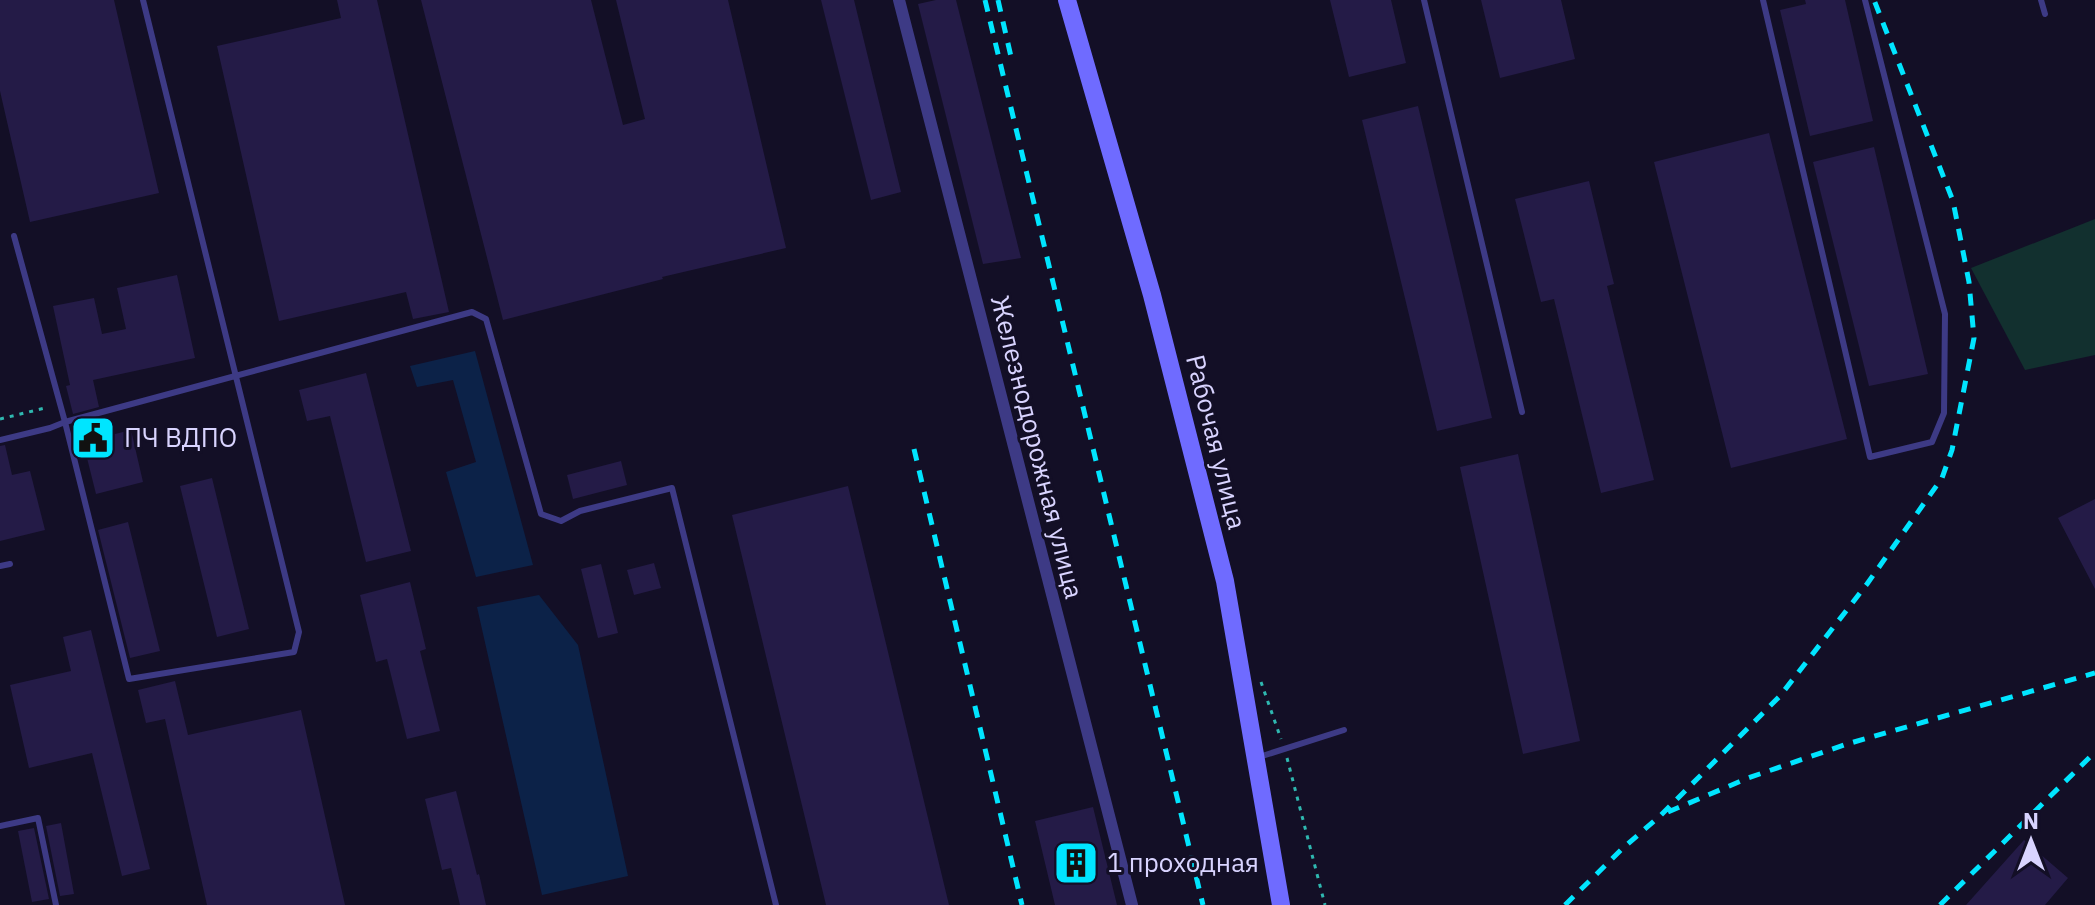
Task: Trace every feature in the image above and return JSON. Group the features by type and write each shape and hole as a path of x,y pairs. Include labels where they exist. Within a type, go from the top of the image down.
{"street":[{"name":"Железнодорожная улица","path":"899,0 1132,905"},
{"name":"Рабочая улица","path":"1067,0 1152,295 1225,581 1281,905"}],"lane":[{"path":"14,236 65,422 129,679 294,652 299,632 143,0"},
{"path":"1424,0 1522,412"},
{"path":"1763,0 1870,457 1932,442 1944,413 1945,314 1865,0"},
{"path":"2041,0 2045,14"},
{"path":"0,440 472,312 486,319 541,514 561,521 580,511 672,488 776,905"},
{"path":"0,566 10,564"},
{"path":"1256,758 1344,730"},
{"path":"0,826 38,818 56,905"}],"path":[{"path":"0,419 45,408"}],"green space":[{"path":"2095,219 2095,355 2025,370 1971,268"}],"water":[{"path":"475,351 533,565 476,577 446,472 476,462 453,380 417,387 410,366"},
{"path":"539,595 578,645 628,876 542,895 477,607"}],"building":[{"path":"0,0 114,0 159,193 30,222 0,91"},
{"path":"337,0 377,0 449,312 413,319 406,292 279,321 217,46 341,18"},
{"path":"421,0 591,0 623,125 645,119 616,0 728,0 786,248 662,277 503,320"},
{"path":"821,0 854,0 901,192 871,200"},
{"path":"956,0 1021,258 983,264 918,4"},
{"path":"1330,0 1391,0 1406,63 1349,77"},
{"path":"1481,0 1561,0 1575,59 1500,78"},
{"path":"1805,0 1845,0 1873,121 1810,136 1780,10 1806,4"},
{"path":"1418,106 1492,418 1437,431 1362,120"},
{"path":"1769,133 1847,439 1731,468 1654,162"},
{"path":"1874,147 1928,374 1869,386 1813,162"},
{"path":"1589,181 1614,284 1607,286 1654,480 1601,493 1554,299 1541,302 1515,199"},
{"path":"177,275 195,358 93,380 99,407 73,414 53,306 94,298 102,334 126,329 117,288"},
{"path":"366,373 411,551 366,562 330,416 307,421 299,390"},
{"path":"131,430 143,482 96,494 83,442"},
{"path":"5,445 12,475 30,471 45,530 0,541 0,446"},
{"path":"1518,454 1580,741 1523,754 1460,467"},
{"path":"621,461 627,485 573,499 567,475"},
{"path":"212,478 249,629 217,637 180,486"},
{"path":"848,486 949,905 826,905 732,515"},
{"path":"2095,499 2095,589 2058,518"},
{"path":"128,522 160,651 130,658 98,530"},
{"path":"654,563 661,588 634,595 627,570"},
{"path":"601,564 618,633 598,638 581,569"},
{"path":"410,582 426,649 420,651 440,731 407,739 387,659 376,662 360,595"},
{"path":"91,630 150,869 122,876 92,753 29,768 10,685 71,671 63,637"},
{"path":"175,681 188,735 301,710 345,905 207,905 165,719 146,723 138,690"},
{"path":"456,791 486,905 460,905 451,868 442,870 425,799"},
{"name":"1 проходная","path":"1093,807 1117,905 1055,905 1035,821"},
{"path":"61,823 74,894 60,896 46,826"},
{"path":"34,828 49,899 32,902 18,831"},
{"path":"2024,840 2068,878 2045,905 1966,905"}],"railway":[{"path":"985,0 1203,905"},
{"path":"998,0 1012,61"},
{"path":"1565,905 1780,696 1867,584 1942,478 1952,450 1974,338 1969,282 1953,201 1874,0"},
{"path":"914,449 1022,905"},
{"path":"1668,812 1748,778 1847,744 2095,673"},
{"path":"1940,905 2095,752"}],"place":[{"name":"ПЧ ВДПО","path":"93,438"},
{"name":"1 проходная","path":"1076,863"}]}
